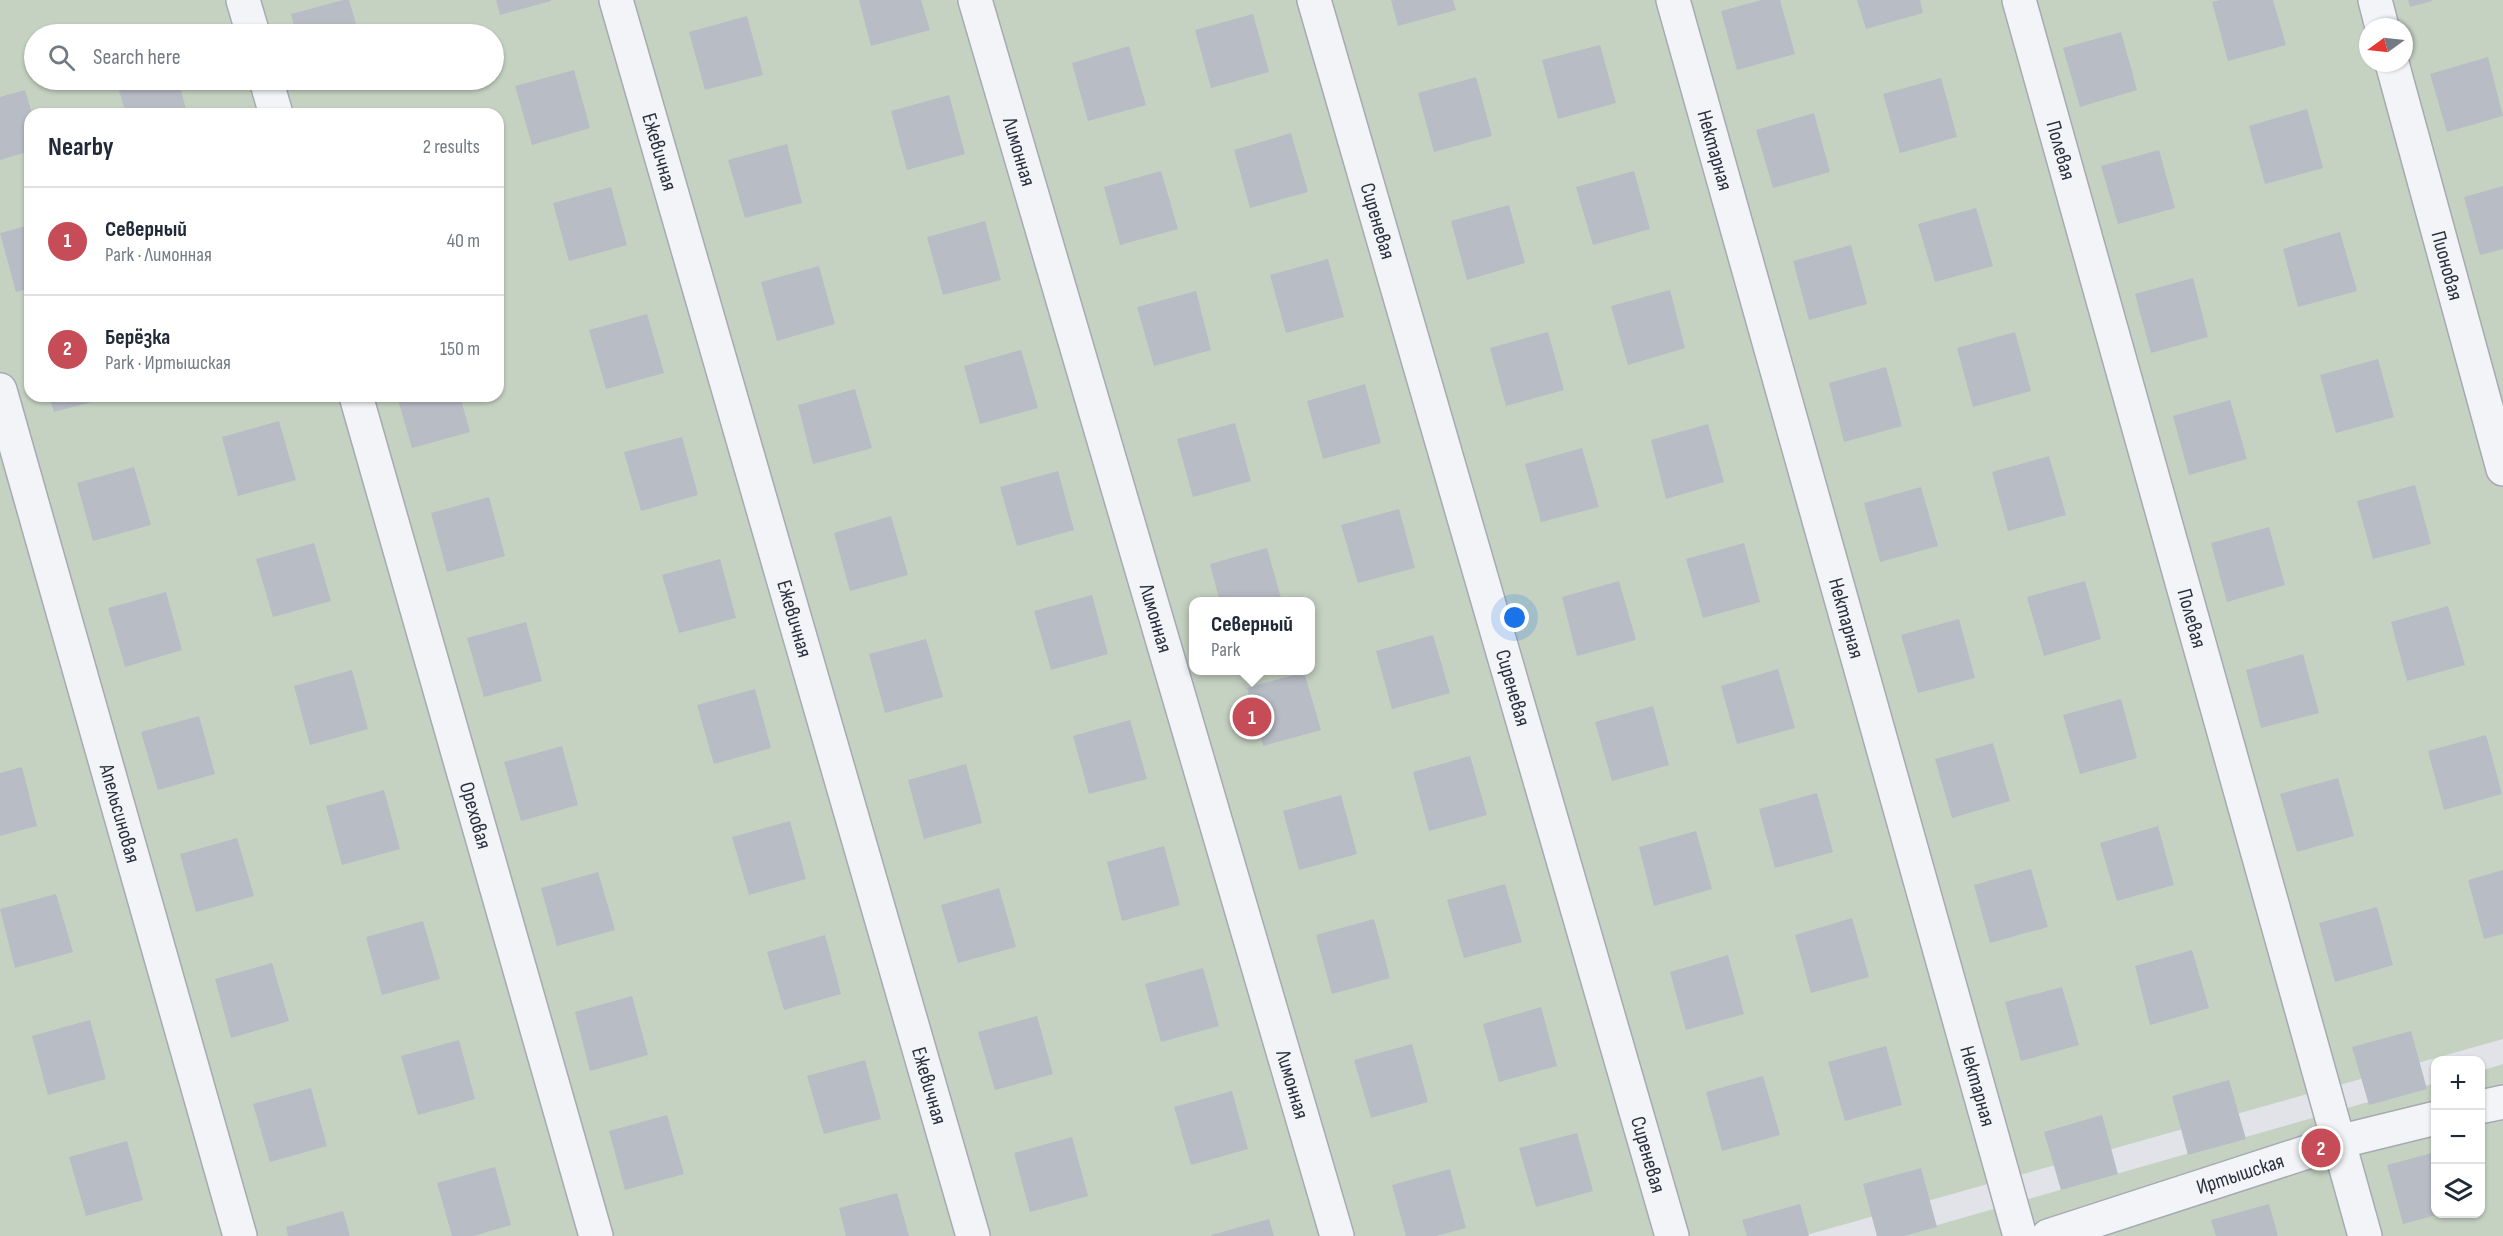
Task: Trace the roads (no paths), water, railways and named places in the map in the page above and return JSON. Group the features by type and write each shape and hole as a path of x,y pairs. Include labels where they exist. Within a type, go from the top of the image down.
{"street":[{"path":"243,0 250,24"},
{"name":"Ежевичная","path":"616,0 974,1236"},
{"name":"Лимонная","path":"975,0 1337,1236"},
{"name":"Сиреневая","path":"1314,0 1672,1236"},
{"name":"Нектарная","path":"1672,0 2020,1236"},
{"name":"Полевая","path":"2019,0 2365,1236"},
{"path":"2375,0 2380,18"},
{"name":"Пионовая","path":"2394,72 2503,470"},
{"path":"269,90 274,108"},
{"name":"Апельсиновая","path":"0,390 240,1236"},
{"name":"Ореховая","path":"358,402 596,1236"},
{"path":"2485,1106 2503,1102"},
{"name":"Иртышская","path":"2048,1236 2338,1142 2431,1119"}],"place":[{"name":"Северный","path":"1252,717"},
{"name":"Берёзка","path":"2321,1148"}]}
